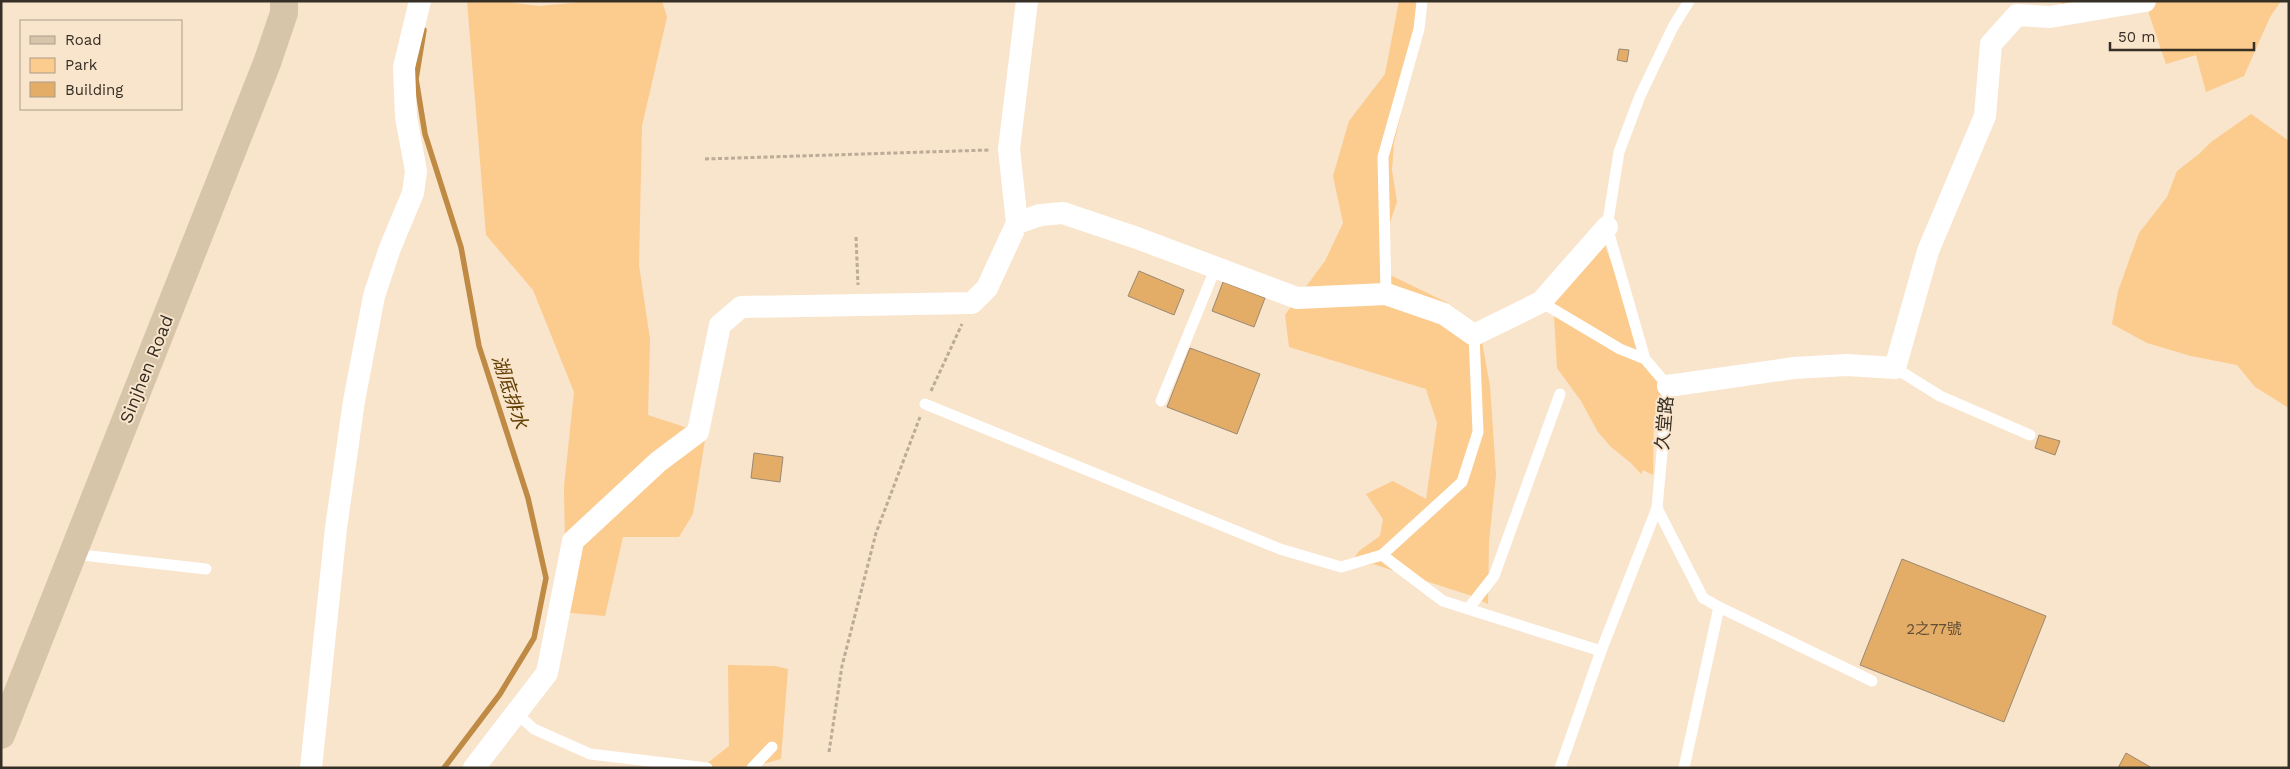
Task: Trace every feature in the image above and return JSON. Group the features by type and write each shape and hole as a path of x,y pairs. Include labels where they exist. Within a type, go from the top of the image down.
{"street":[{"name":"Sinjhen Road","path":"1,735 267,63 284,13 284,1"},
{"path":"311,768 336,528 354,401 374,296 390,248 413,193 416,171 406,118 404,67 420,1"},
{"path":"474,768 547,673 573,541 658,462 698,432 720,325 741,306 859,306 972,303 987,288 1017,223 1009,149 1027,1"},
{"path":"1668,386 1794,368 1846,365 1895,368 1928,251 1985,116 1991,44 2017,15 2050,17 2145,1"},
{"path":"1017,223 1040,215 1064,213 1297,298 1386,294 1444,314 1474,335 1541,302 1607,227"}],"lane":[{"path":"1386,294 1384,157 1419,29 1422,1"},
{"name":"久堂路","path":"1560,768 1601,651 1657,508 1668,386 1645,359 1607,227 1619,152 1640,96 1673,27 1689,1"},
{"path":"1161,401 1216,267"},
{"path":"1541,302 1620,349 1645,359"},
{"path":"925,404 1280,548 1341,567 1382,555 1462,482 1478,432 1474,335"},
{"path":"1895,368 1940,396 2030,435"},
{"path":"1468,609 1494,576 1560,394"},
{"path":"1657,508 1703,598 1872,681"},
{"path":"73,554 206,569"},
{"path":"1382,555 1443,601 1601,651"},
{"path":"1684,768 1719,607"},
{"path":"517,714 534,728 590,754 707,768"},
{"path":"752,768 772,747"}],"path":[{"path":"705,159 1009,149"},
{"path":"856,237 859,306"},
{"path":"829,752 842,666 876,533 925,404 972,303"}],"green space":[{"path":"467,1 499,1 539,6 592,1 662,1 667,17 642,126 639,265 650,339 648,415 706,434 693,514 679,537 623,537 605,616 549,611 565,542 564,487 574,392 533,290 486,235"},
{"path":"1399,1 1420,1 1419,38 1394,143 1392,170 1397,202 1387,231 1388,274 1448,303 1479,325 1490,386 1496,475 1489,541 1488,604 1469,595 1373,564 1346,570 1359,551 1380,536 1383,519 1366,494 1393,481 1426,499 1437,423 1426,389 1289,347 1285,315 1325,261 1343,223 1333,176 1349,121 1385,74"},
{"path":"2058,1 2281,1 2270,17 2244,76 2206,92 2196,55 2166,64 2147,8 2083,19"},
{"path":"2251,114 2289,141 2289,408 2255,387 2237,365 2191,356 2147,343 2112,324 2118,291 2139,233 2167,197 2177,171 2211,142"},
{"path":"1601,234 1645,358 1668,386 1654,419 1653,475 1643,470 1641,474 1611,447 1598,432 1581,401 1557,368 1552,281"},
{"path":"728,665 775,666 788,669 781,759 748,768 705,768 705,765 729,746"}],"building":[{"path":"1619,49 1629,50 1627,62 1617,60"},
{"path":"1139,271 1184,290 1174,315 1128,296"},
{"path":"1223,282 1265,298 1254,327 1212,311"},
{"path":"1190,348 1260,374 1237,434 1167,407"},
{"path":"2039,435 2060,441 2055,455 2035,448"},
{"path":"754,453 783,457 780,482 751,478"},
{"path":"1902,559 2046,616 2004,722 1860,665"},
{"path":"2126,753 2152,768 2118,768"}],"waterway":[{"name":"湖底排水","path":"424,30 416,79 425,134 461,247 479,346 528,498 546,578 534,638 500,694 444,768"}]}
